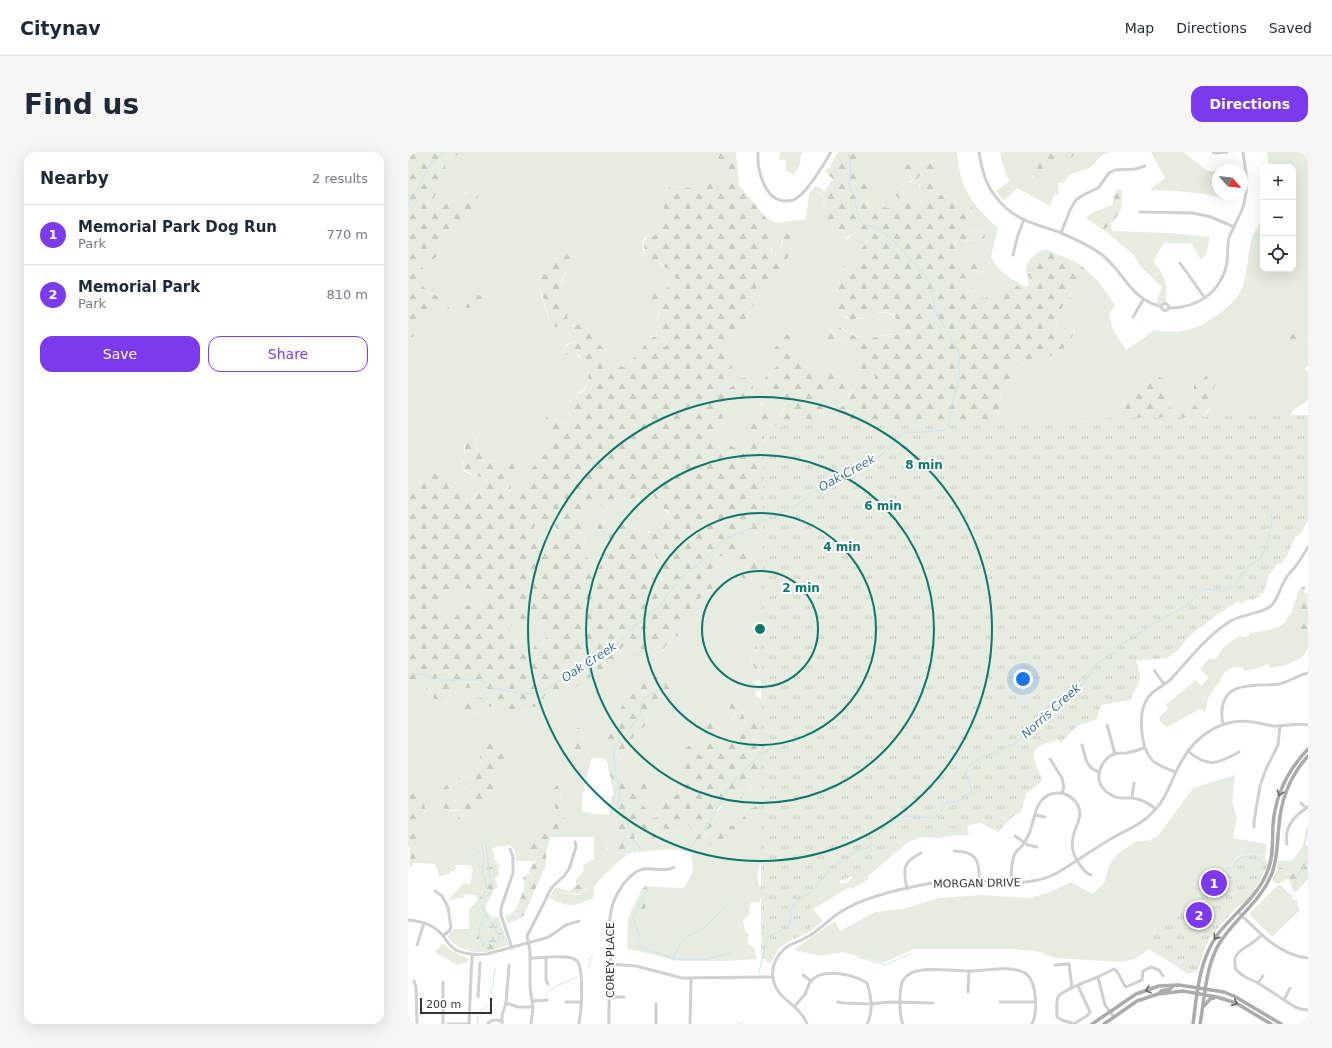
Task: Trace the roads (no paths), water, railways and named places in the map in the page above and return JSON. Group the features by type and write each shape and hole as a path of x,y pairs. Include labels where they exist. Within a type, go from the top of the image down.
{"main road":[{"path":"1193,1024 1203,963 1218,934 1259,888 1268,869 1273,848 1274,824 1279,795 1284,782 1294,765 1308,749"},
{"path":"1200,1024 1209,967 1216,949 1224,937 1261,894 1272,872 1276,858 1281,807 1292,777 1308,756"},
{"path":"1092,1024 1136,994 1158,986 1173,986 1224,992 1234,996 1281,1024"},
{"path":"1104,1024 1136,1002 1160,993 1161,991 1170,989 1173,986"},
{"path":"1160,993 1183,991 1217,997 1236,1003 1271,1024"},
{"path":"1203,1007 1210,1000 1217,997"}],"street":[{"path":"758,152 759,171 770,194 777,199 787,201 795,199 805,191 831,152"},
{"path":"979,152 983,174 991,190 1008,210 1024,219 1086,244 1113,265 1129,287 1144,300 1162,307 1166,304 1169,308 1190,305 1205,298 1214,290 1222,278 1227,263 1229,240 1242,208 1246,192 1246,174 1243,152"},
{"path":"1213,152 1227,152"},
{"path":"1061,233 1070,210 1076,200 1098,188 1109,173 1116,170 1135,170 1145,166"},
{"path":"1140,212 1199,214 1234,227"},
{"path":"1013,255 1024,219"},
{"path":"1180,263 1205,298"},
{"path":"1133,318 1144,300"},
{"path":"1176,772 1153,761 1144,748 1141,716 1143,707 1152,693 1171,680 1196,650 1220,628 1242,616 1261,611 1270,606 1275,600 1284,581 1308,547"},
{"path":"1154,670 1164,684"},
{"path":"1223,724 1221,711 1223,704 1227,696 1238,687 1247,685 1279,684 1287,682 1301,674 1308,673"},
{"name":"MORGAN DRIVE","path":"773,977 773,967 776,959 788,946 813,934 830,919 852,905 870,898 934,883 980,881 1010,884 1041,879 1055,874 1117,835 1143,822 1156,809 1188,751 1209,731 1223,724 1240,721 1280,726 1299,724 1308,725"},
{"path":"1107,725 1115,754"},
{"path":"1254,827 1260,786 1278,745 1280,726"},
{"path":"1082,745 1088,766 1099,772"},
{"path":"1144,748 1127,753 1115,754 1106,760 1101,766 1099,772 1100,782 1107,792 1117,797 1132,798 1148,803 1156,809"},
{"path":"1188,751 1196,758 1210,763 1217,763 1238,752"},
{"path":"1050,759 1062,778 1064,786 1062,793"},
{"path":"1132,798 1134,783"},
{"path":"1010,884 1013,857 1029,834 1038,805 1045,797 1052,793 1062,793 1073,799 1076,804 1080,814 1074,833 1072,851 1087,874 1091,875"},
{"path":"1287,844 1285,837 1289,825 1307,808 1301,803"},
{"path":"1080,814 1086,814"},
{"path":"1035,815 1045,818"},
{"path":"1015,836 1031,846 1037,847"},
{"path":"531,1024 533,1006 530,987 528,934 550,891 569,869 576,847 575,842"},
{"path":"510,849 513,857 513,874 500,915 512,948"},
{"path":"954,851 969,853 974,856 980,870 980,881"},
{"path":"907,889 904,872 905,865 909,860 921,854"},
{"name":"COREY PLACE","path":"609,1024 611,908 630,876 637,871 651,868 670,869 674,867"},
{"path":"435,891 442,896 448,907 450,916 451,928 443,936"},
{"path":"1238,912 1281,950 1293,956 1308,958"},
{"path":"408,920 424,923 433,927 455,949 472,954 487,954 512,948 553,935 562,927 579,921"},
{"path":"417,945 424,923"},
{"path":"1262,934 1253,943 1238,953 1234,961 1236,970 1239,974 1258,983 1300,1009 1308,1010"},
{"path":"448,1024 469,1024 472,954"},
{"path":"530,958 569,957 576,960 580,965 581,1002 579,1024"},
{"path":"546,958 546,979 548,984"},
{"path":"478,997 477,990 480,963"},
{"path":"488,1023 490,1020 502,1022 506,1003 509,964"},
{"path":"611,964 636,966 674,977 691,979 773,977 779,993 784,999 795,1006 802,1013 808,1024"},
{"path":"1055,965 1069,964 1072,988"},
{"path":"1078,986 1090,1012 1074,1024 1057,1017 1058,997 1060,994 1114,969 1118,972 1126,987 1142,980 1142,971 1151,967 1159,970 1163,976"},
{"path":"903,1024 900,1014 902,978 912,973 922,970 969,972 1014,969 1028,975 1034,985 1035,1014 1032,1024"},
{"path":"1028,975 1031,971"},
{"path":"968,992 969,972"},
{"path":"795,1006 803,997 811,981 822,975 831,973 853,976 868,981 871,996 871,1016 868,1024"},
{"path":"803,975 811,981"},
{"path":"1258,983 1263,976"},
{"path":"1098,977 1106,1005 1114,1017"},
{"path":"690,1024 691,979"},
{"path":"414,981 416,987 417,1024"},
{"path":"443,982 443,1024"},
{"path":"1284,1000 1290,988"},
{"path":"470,990 477,990"},
{"path":"610,997 624,997"},
{"path":"532,1001 547,1000"},
{"path":"566,1002 581,1002"},
{"path":"838,1002 871,1004 900,1002 934,1003"},
{"path":"1000,1002 1035,1002"},
{"path":"506,1003 518,1007 533,1006"},
{"path":"656,1004 656,1024"}],"waterway":[{"path":"408,206 430,165 443,152"},
{"name":"Oak Creek","path":"489,687 522,694 538,693 549,688 590,659 605,653 617,644 637,624 660,605 678,581 710,554 722,541 747,530 770,517 793,508 820,488 844,474 877,458 904,433 944,430 950,423 951,409 959,380 959,352 935,310 931,286 925,275 891,238 877,228 863,224 859,219 849,184 851,168 849,152"},
{"name":"Norris Creek","path":"759,974 768,936 789,927 791,917 790,911 796,902 810,893 831,868 844,861 856,851 868,848 884,829 898,819 908,816 933,818 938,815 946,803 958,801 967,797 972,790 965,773 968,766 977,760 1015,743 1033,729 1054,708 1061,698 1077,691 1097,663 1109,657 1119,645 1132,639 1151,625 1189,604 1202,590 1207,589 1222,591 1234,585 1248,567 1260,559 1267,543 1270,531 1272,520 1271,514"},
{"name":"Oak Creek","path":"408,674 423,674 441,680 478,680 486,683"},
{"path":"642,851 634,840 634,835 628,827 622,808 617,803 620,790 618,781 613,771 615,768 614,752 616,745 630,730 640,715 642,701 644,698 668,685"},
{"path":"688,850 705,830 706,823 709,824 722,802 720,800 729,787 760,754 768,751 773,744"},
{"path":"482,845 483,852"},
{"path":"483,897 487,896 493,888 490,878 486,845"},
{"path":"471,847 473,850 475,849 479,853 483,853 484,856 482,874 486,885 483,897 485,900 481,907 485,914 479,932 481,941 485,943 486,946"},
{"path":"1223,871 1228,868 1233,868 1236,862 1248,856 1258,859 1264,866"},
{"path":"1292,892 1298,875 1308,861"},
{"path":"491,879 495,874 494,870"},
{"path":"641,941 632,917 639,908 639,904 644,899 647,889"},
{"path":"673,958 679,946 686,937 705,927 726,905"},
{"path":"485,914 498,933 499,939 496,942 486,943"},
{"path":"638,945 675,959 707,959 730,953"},
{"path":"587,968 590,966 590,958 594,953"},
{"path":"859,957 885,965 910,954"},
{"path":"477,1024 479,1012 492,1001 490,989 493,986 495,968"},
{"path":"545,996 555,987 577,977"},
{"name":"Norris Creek","path":"738,1024 743,1022"}],"place":[{"name":"Memorial Park Dog Run","path":"1214,883"},
{"name":"Memorial Park","path":"1199,915"}]}
